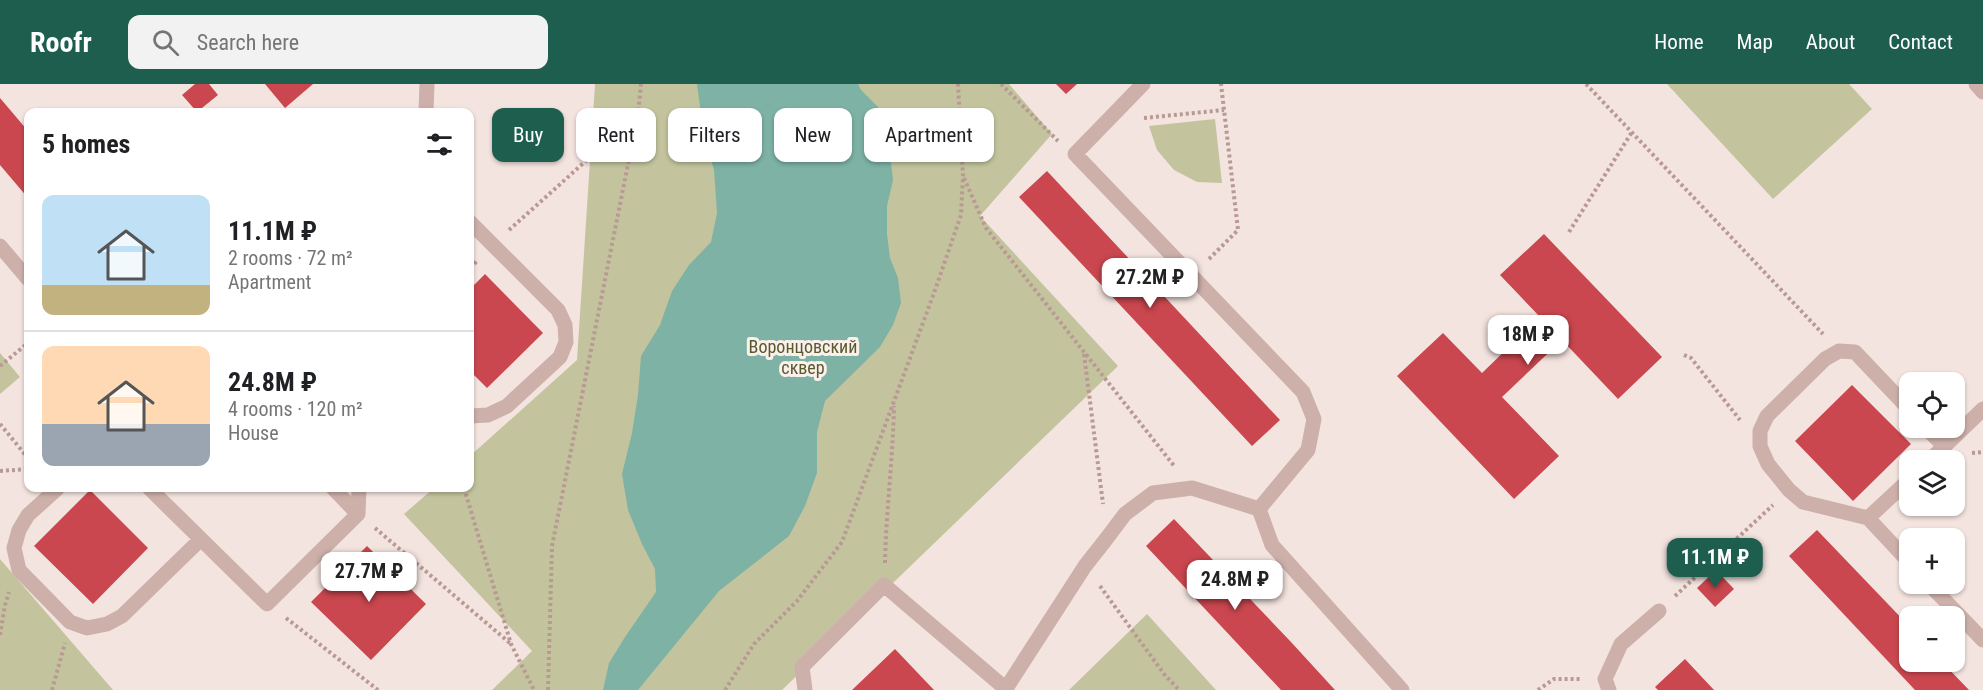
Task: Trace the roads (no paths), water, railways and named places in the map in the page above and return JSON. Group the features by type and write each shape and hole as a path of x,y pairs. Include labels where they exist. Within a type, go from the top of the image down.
{"lane":[{"path":"426,108 427,84"},
{"path":"1143,84 1075,154 1303,392 1314,418 1308,450 1259,509"},
{"path":"1976,84 1983,92"},
{"path":"474,226 558,310 565,325 566,342 560,357 507,406 488,415 474,416"},
{"path":"0,246 24,274"},
{"path":"1899,398 1855,352 1839,351 1825,359 1767,416 1760,431 1760,446 1768,464 1789,490 1803,501 1868,518 1899,551"},
{"path":"1942,450 1983,409"},
{"path":"1936,438 1945,447"},
{"path":"806,690 802,667 884,585 1006,690 1085,566 1125,514 1153,493 1192,488 1259,509"},
{"path":"1868,518 1899,489"},
{"path":"54,492 28,515 19,530 14,548 19,570 70,622 87,628 107,624 122,616 201,539"},
{"path":"152,492 267,604 358,514 359,492"},
{"path":"337,492 358,514"},
{"path":"1259,509 1272,545 1402,690"},
{"path":"1939,594 1983,640"},
{"path":"1607,685 1621,644 1659,611"}],"water":[{"path":"697,84 858,84 878,108 864,108 864,162 891,162 893,180 887,206 887,234 890,258 898,278 901,303 893,325 880,347 825,401 817,432 817,473 805,506 789,536 719,591 638,690 603,690 609,663 656,592 655,569 628,510 622,474 632,433 641,356 660,325 672,291 689,265 711,242 717,213 712,162 762,162 762,108 700,108"}],"park label":[{"name":"Воронцовский сквер","path":"803,356"}]}
